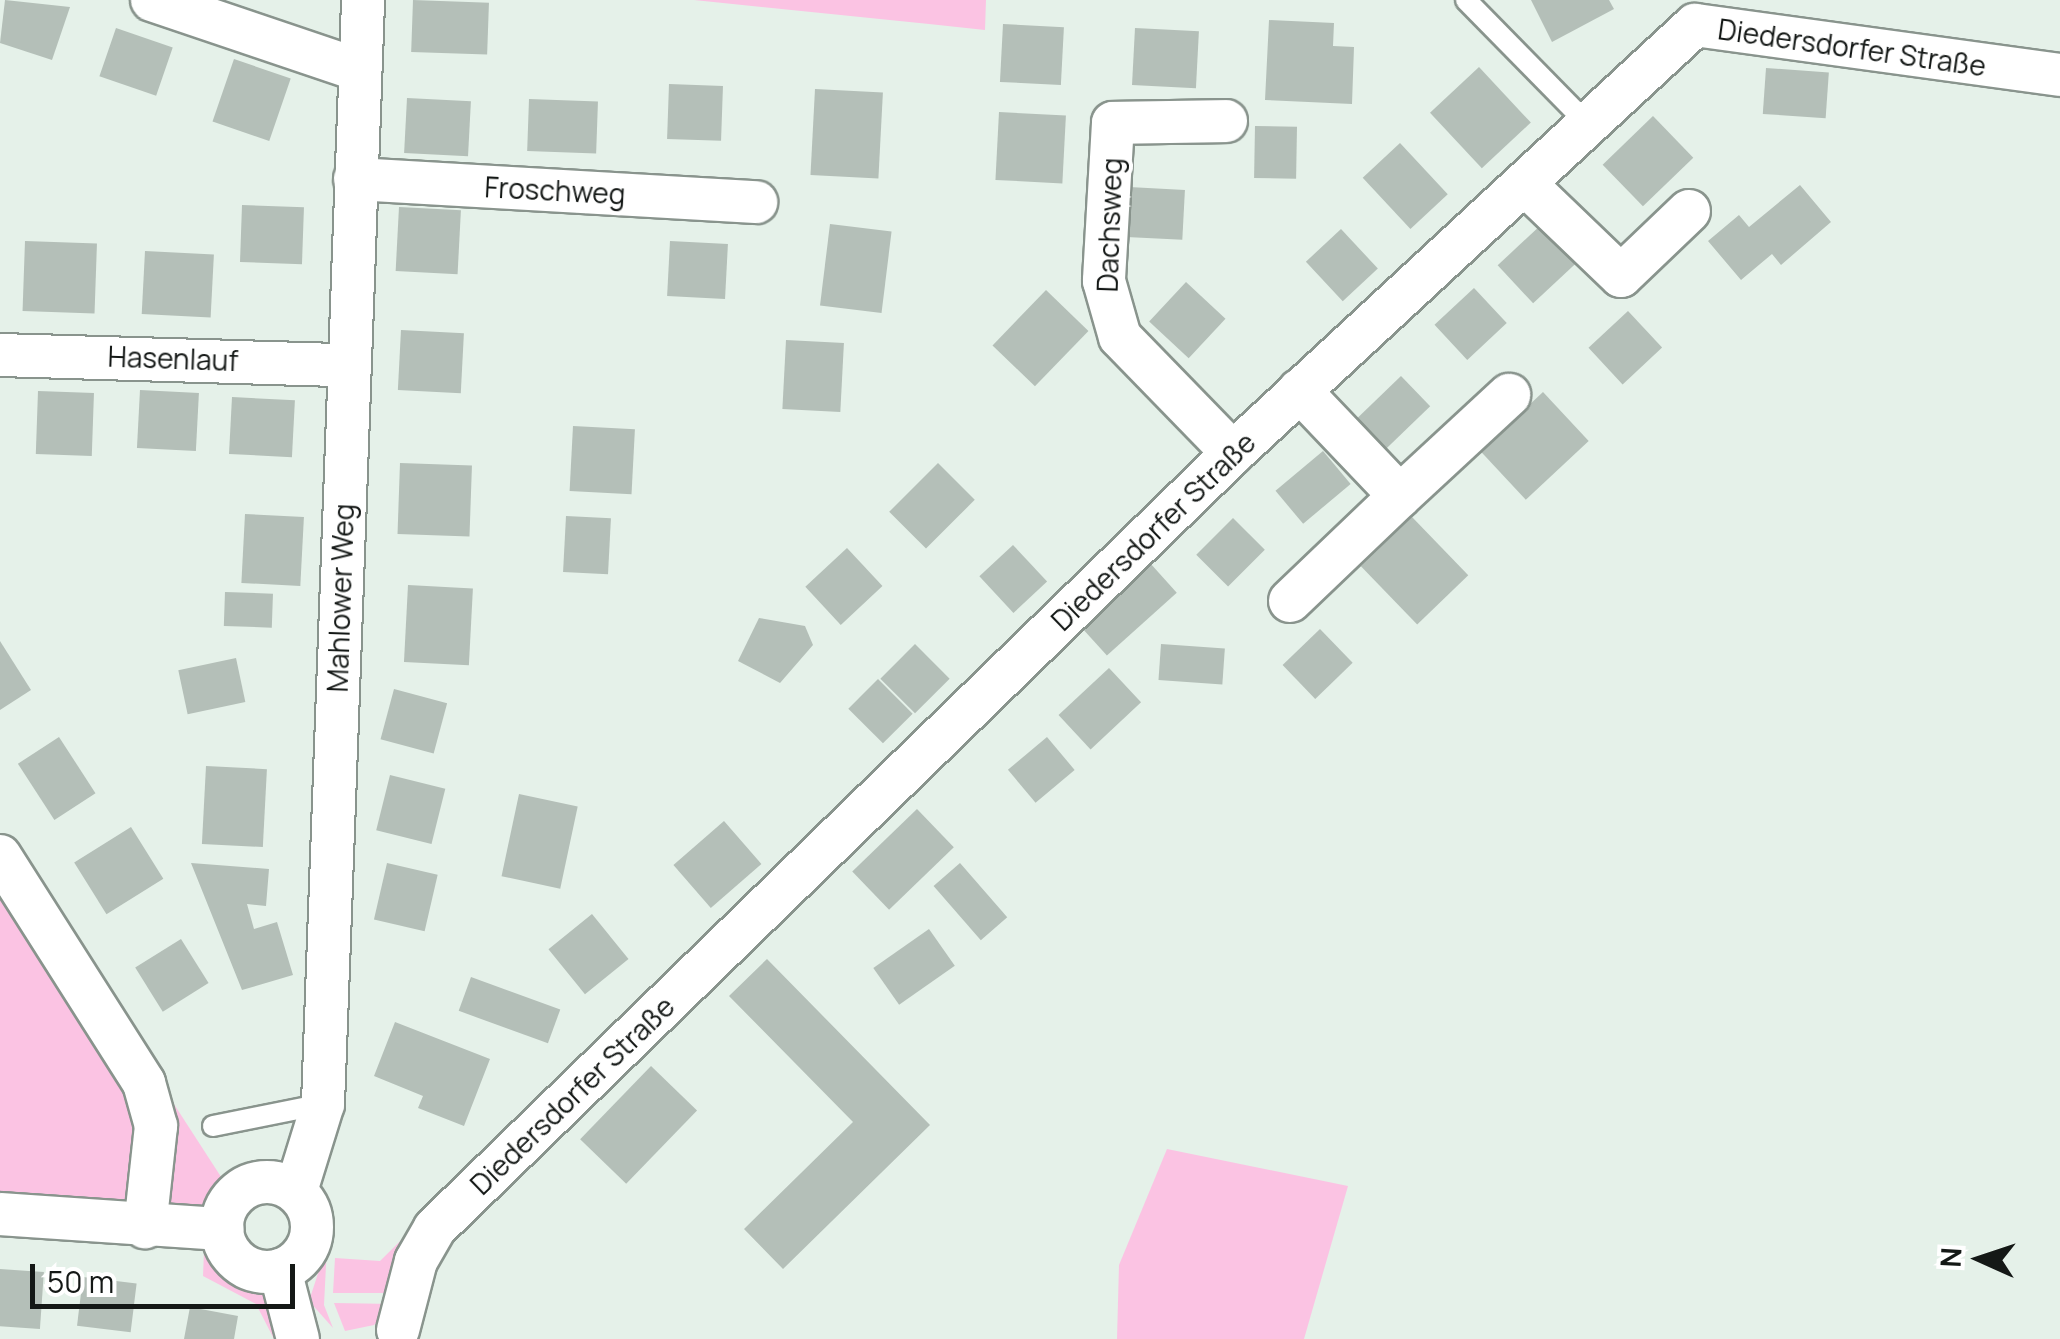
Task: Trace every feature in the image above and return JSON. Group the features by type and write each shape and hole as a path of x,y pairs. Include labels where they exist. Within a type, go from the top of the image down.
{"street":[{"path":"152,0 359,70"},
{"name":"Mahlower Weg","path":"296,1191 322,1104 363,0"},
{"name":"Diedersdorfer Straße","path":"395,1336 416,1260 435,1228 1233,453 1525,184 1584,121 1695,25 2060,75"},
{"name":"Dachsweg","path":"1226,121 1112,122 1104,280 1120,337 1233,453"},
{"name":"Froschweg","path":"355,179 756,202"},
{"path":"1525,184 1621,276 1689,211"},
{"name":"Hasenlauf","path":"0,355 347,365"},
{"path":"1299,390 1400,496"},
{"path":"1290,601 1510,396"},
{"path":"0,856 144,1083 156,1126 145,1226"},
{"path":"272,1181 296,1191 311,1214 310,1242 280,1270 246,1267 222,1229 228,1204 246,1186 272,1181"},
{"path":"0,1214 222,1229"},
{"path":"280,1270 298,1339"}],"lane":[{"path":"1466,0 1584,121"},
{"path":"214,1126 322,1104"}],"shaded area":[{"path":"694,0 986,0 985,30 929,24"},
{"path":"0,888 138,1110 126,1205 0,1201"},
{"path":"148,1064 225,1183 203,1209 167,1207"},
{"path":"547,1096 395,1293 333,1293 335,1258 380,1261"},
{"path":"1167,1149 1348,1186 1304,1339 1117,1339 1119,1265"},
{"path":"327,1246 324,1305 333,1328 309,1301"},
{"path":"204,1251 266,1294 284,1339 274,1339 256,1304 203,1276"},
{"path":"334,1303 394,1304 374,1325 345,1331"}],"building":[{"path":"5,0 70,7 52,60 0,43"},
{"path":"413,0 489,3 487,55 411,52"},
{"path":"1531,0 1609,0 1614,9 1552,42"},
{"path":"1269,20 1334,23 1333,46 1354,47 1352,104 1265,100"},
{"path":"1003,24 1064,27 1061,85 1000,82"},
{"path":"116,28 173,48 156,96 99,76"},
{"path":"1135,28 1199,31 1196,88 1132,85"},
{"path":"234,59 291,79 269,141 213,121"},
{"path":"1479,67 1531,123 1482,168 1430,113"},
{"path":"1766,68 1829,72 1826,118 1763,114"},
{"path":"669,84 723,86 721,141 667,139"},
{"path":"815,89 883,93 878,178 810,175"},
{"path":"407,98 471,101 468,156 404,153"},
{"path":"529,99 598,101 596,153 527,151"},
{"path":"999,112 1066,116 1062,183 995,180"},
{"path":"1653,116 1693,158 1643,206 1603,165"},
{"path":"1255,126 1297,127 1296,179 1254,178"},
{"path":"1400,143 1448,194 1410,229 1363,178"},
{"path":"1800,185 1831,222 1781,265 1772,254 1741,280 1708,241 1739,215 1749,227"},
{"path":"1129,187 1185,190 1182,240 1126,237"},
{"path":"242,205 304,207 302,264 240,262"},
{"path":"399,207 461,210 458,274 396,271"},
{"path":"1543,223 1578,261 1533,303 1498,265"},
{"path":"830,224 892,232 882,313 820,305"},
{"path":"1341,229 1378,268 1343,301 1306,262"},
{"path":"25,241 97,244 95,313 23,311"},
{"path":"670,241 728,244 725,299 667,296"},
{"path":"145,251 214,255 211,318 142,314"},
{"path":"1186,282 1225,319 1189,358 1149,321"},
{"path":"1474,288 1507,323 1467,360 1435,325"},
{"path":"1046,290 1088,331 1035,386 993,345"},
{"path":"1628,311 1662,348 1623,384 1589,348"},
{"path":"401,330 464,333 461,393 398,390"},
{"path":"786,340 844,343 840,412 782,409"},
{"path":"1401,376 1430,406 1379,456 1350,425"},
{"path":"140,390 199,393 196,451 137,448"},
{"path":"38,391 94,393 92,456 36,454"},
{"path":"1543,392 1589,441 1526,500 1480,451"},
{"path":"232,397 295,400 292,457 229,454"},
{"path":"573,426 635,429 632,494 570,491"},
{"path":"1323,451 1351,484 1303,524 1276,491"},
{"path":"400,463 472,466 469,536 398,534"},
{"path":"938,463 975,500 926,549 889,512"},
{"path":"245,514 304,517 300,586 241,583"},
{"path":"566,516 611,518 608,574 563,572"},
{"path":"1412,517 1468,575 1417,625 1361,566"},
{"path":"1233,518 1265,550 1228,587 1196,555"},
{"path":"1013,545 1047,582 1013,613 979,576"},
{"path":"847,548 882,586 841,625 805,587"},
{"path":"1150,563 1177,593 1107,656 1080,626"},
{"path":"408,585 473,588 469,665 404,662"},
{"path":"225,592 273,594 272,628 224,626"},
{"path":"759,618 805,626 813,645 780,683 738,661"},
{"path":"1320,629 1353,663 1315,699 1283,665"},
{"path":"0,641 31,690 0,710"},
{"path":"915,644 950,679 915,713 880,679"},
{"path":"1161,644 1225,648 1222,684 1158,680"},
{"path":"236,658 245,702 188,714 178,670"},
{"path":"1109,668 1141,702 1091,749 1059,715"},
{"path":"878,679 913,714 883,743 848,709"},
{"path":"394,689 447,703 434,753 381,739"},
{"path":"59,737 95,793 54,820 18,764"},
{"path":"1047,737 1075,770 1036,803 1008,770"},
{"path":"206,766 267,769 263,847 202,844"},
{"path":"390,775 445,789 432,844 376,830"},
{"path":"519,794 578,806 560,889 502,876"},
{"path":"917,809 954,847 889,910 852,872"},
{"path":"724,821 761,864 711,908 673,865"},
{"path":"131,827 163,879 107,914 74,863"},
{"path":"191,863 269,869 266,906 247,904 254,929 277,922 293,975 242,990"},
{"path":"387,863 438,875 425,931 374,920"},
{"path":"960,863 1007,917 981,940 934,886"},
{"path":"592,914 629,959 585,994 548,949"},
{"path":"929,929 955,966 899,1005 873,968"},
{"path":"181,939 209,983 163,1012 135,968"},
{"path":"767,959 930,1125 783,1269 744,1229 853,1122 729,996"},
{"path":"471,977 560,1009 548,1043 459,1011"},
{"path":"395,1022 490,1059 464,1126 418,1108 423,1096 374,1076"},
{"path":"651,1066 697,1110 626,1184 580,1139"},
{"path":"0,1269 44,1272 40,1329 0,1326"},
{"path":"83,1277 137,1284 131,1332 77,1326"},
{"path":"190,1307 238,1316 234,1339 184,1339"}]}
